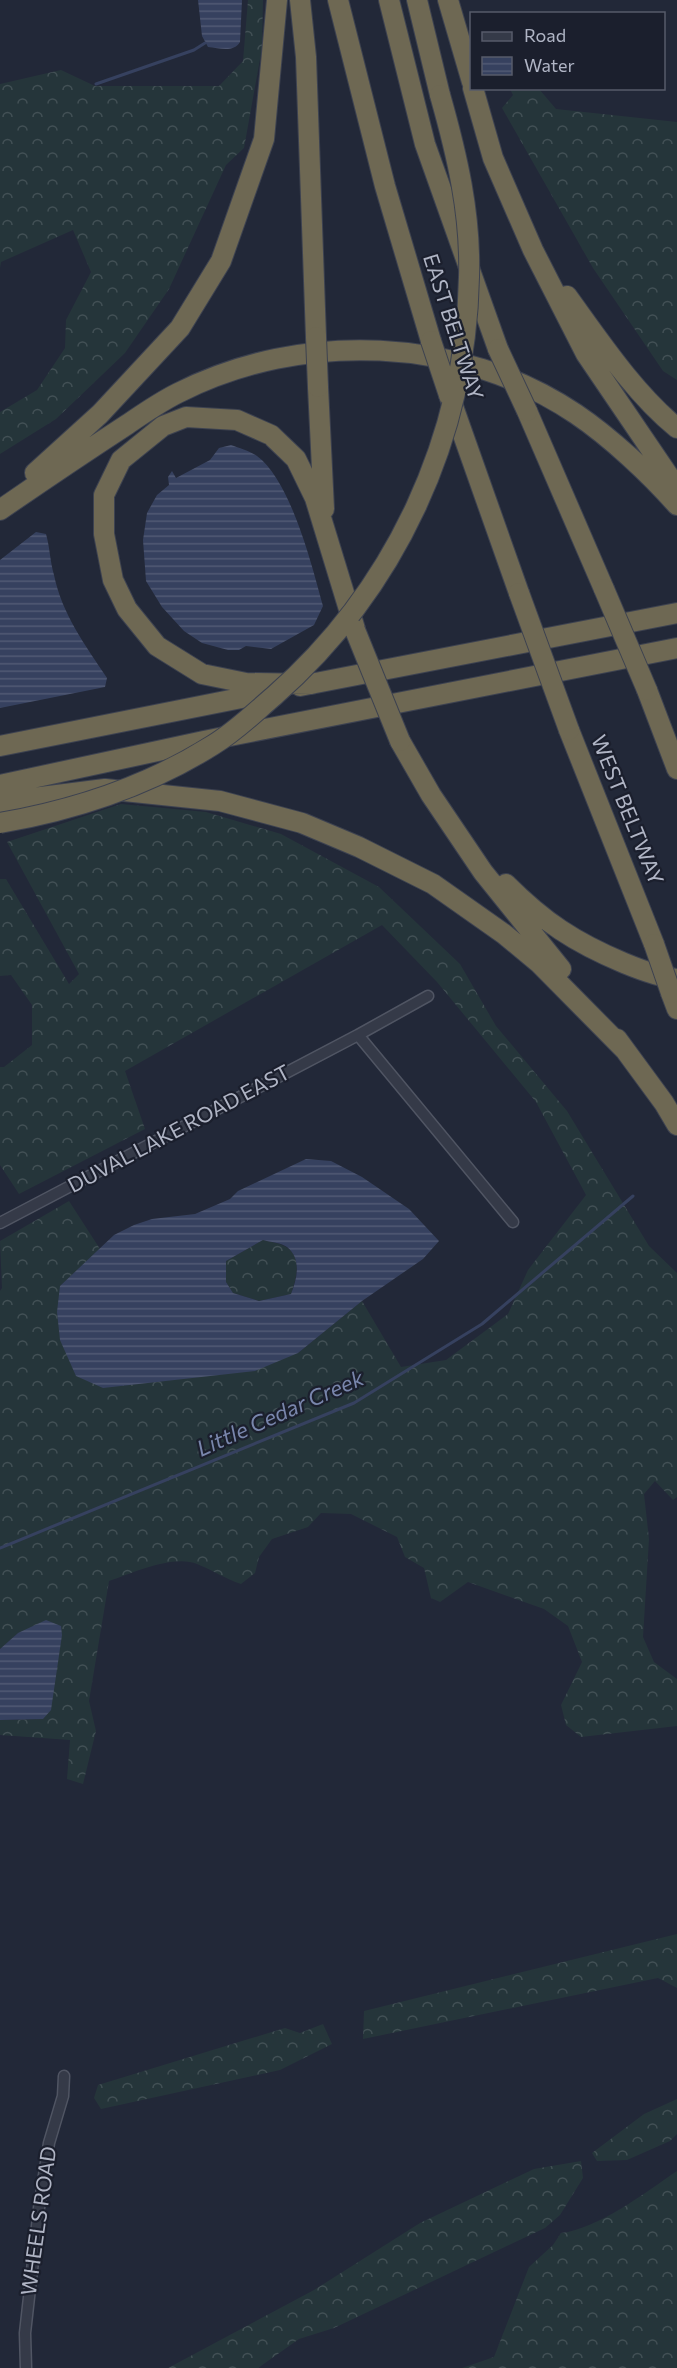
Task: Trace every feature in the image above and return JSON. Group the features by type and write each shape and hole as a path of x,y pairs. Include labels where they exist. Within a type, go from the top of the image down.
{"highway":[{"path":"0,505 100,414 180,328 220,261 264,140 277,0"},
{"path":"300,0 306,57 325,532"},
{"name":"EAST BELTWAY","path":"338,0 385,186 431,341 544,662"},
{"name":"EAST BELTWAY","path":"389,0 425,144 498,349 604,589 647,690 677,769"},
{"path":"0,823 77,806 128,788 184,762 238,728 320,652 362,601 401,540 429,480 441,446 461,368 470,276 465,206 457,154 417,0"},
{"path":"448,0 470,78"},
{"path":"474,90 493,158 533,250 585,354 677,488"},
{"path":"533,250 614,360 665,418 677,428"},
{"path":"0,510 144,412 198,383 284,356 356,349 426,355 450,361 490,372 551,399 577,414 605,437 660,486 677,505"},
{"path":"312,684 246,683 202,674 156,646 127,609 113,580 104,534 104,495 121,460 163,426 186,417 237,420 271,435 296,459 315,498 356,630 400,741 430,795 483,872 624,1048 677,1125"},
{"path":"0,746 677,613"},
{"path":"0,785 204,741 677,648"},
{"name":"WEST BELTWAY","path":"544,662 675,994"},
{"path":"0,802 105,789 220,801 302,822 360,847 433,884 504,934 539,963 624,1048"},
{"path":"430,795 498,876 535,912 596,951 642,970 675,994"}],"street":[{"name":"DUVAL LAKE ROAD EAST","path":"0,1223 428,996"},
{"path":"358,1035 513,1222"},
{"name":"WHEELS ROAD","path":"26,2368 25,2333 39,2208 49,2143 63,2096 64,2076"}],"green space":[{"path":"248,0 263,0 262,48 244,148 226,165 169,289 125,353 56,419 0,454 0,412 37,390 65,348 66,320 91,272 73,230 1,262 0,268 0,84 61,70 95,86 219,86 243,61"},
{"path":"510,90 540,90 556,109 677,122 677,380 663,371 593,268 502,108 513,95"},
{"path":"121,804 206,812 281,834 379,887 460,964 496,1026 567,1111 649,1246 677,1273 677,1497 673,1500 655,1481 644,1494 649,1539 643,1637 654,1662 677,1679 677,1726 581,1737 566,1725 561,1705 582,1662 568,1626 544,1609 468,1582 440,1602 431,1598 424,1568 405,1557 397,1537 351,1514 321,1513 308,1527 272,1539 259,1557 255,1573 241,1584 203,1566 177,1561 141,1569 109,1581 89,1701 96,1731 83,1784 67,1779 70,1740 0,1735 0,1720 43,1719 18,1633 0,1649 0,1291 2,1288 0,1241 69,1201 100,1249 60,1286 298,1353 362,1301 401,1367 446,1360 508,1314 528,1270 586,1195 536,1102 437,982 382,925 125,1071 145,1129 19,1194 0,1165 0,1067 4,1067 32,1045 32,1005 11,975 0,976 0,879 6,879 69,984 79,974 7,842"},
{"path":"263,1240 281,1244 291,1251 295,1256 297,1269 291,1294 259,1301 233,1293 226,1282 226,1261"},
{"path":"677,1934 677,1988 658,1978 363,2039 364,2011"},
{"path":"323,2024 332,2044 280,2070 101,2109 94,2098 98,2085 285,2028 300,2033"},
{"path":"677,2099 677,2134 670,2141 627,2160 597,2161 592,2153 644,2114"},
{"path":"581,2161 583,2178 560,2215 545,2228 334,2328 299,2339 258,2368 168,2368 314,2290 420,2223 534,2169"},
{"path":"677,2171 677,2368 462,2368 494,2357 529,2267 553,2245 561,2233 590,2225 606,2217"}],"water":[{"path":"198,0 242,0 240,42 234,48 208,47 202,36"},
{"path":"231,445 257,456 280,484 299,525 323,606 314,625 271,649 246,646 239,650 228,650 202,643 184,631 162,607 146,581 143,540 147,513 157,495 169,485 168,477 172,471 176,478 210,460 219,448"},
{"path":"36,532 46,534 58,589 68,616 107,678 105,687 0,708 0,560"},
{"path":"306,1159 331,1161 362,1177 409,1209 439,1241 423,1259 362,1301 298,1353 255,1371 103,1388 76,1376 60,1340 57,1312 60,1286 114,1235 152,1219 195,1214 230,1199 238,1191","holes":["263,1240 285,1246 295,1257 297,1269 291,1294 259,1301 233,1293 226,1282 226,1261"]},
{"path":"46,1620 61,1626 62,1635 51,1710 43,1719 0,1720 0,1649 18,1633"}],"waterway":[{"path":"96,84 194,50 205,43"},
{"name":"Little Cedar Creek","path":"0,1548 354,1403 482,1324 633,1196"}]}
